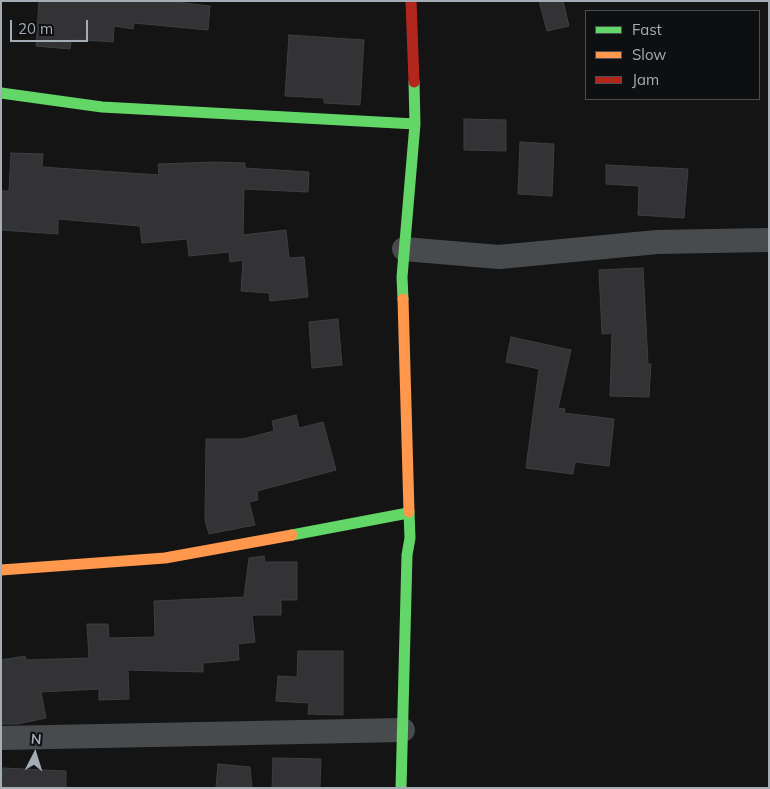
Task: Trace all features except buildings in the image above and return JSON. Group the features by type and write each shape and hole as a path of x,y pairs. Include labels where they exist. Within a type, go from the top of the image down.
{"street":[{"path":"402,788 407,555 410,538 402,277 415,124 410,1"},
{"path":"1,93 102,107 415,124"},
{"path":"404,249 499,257 657,242 769,240"},
{"path":"1,570 165,558 408,513"},
{"path":"1,738 403,730"}],"traffic: fast":[{"path":"403,299 402,277 415,124 414,82"},
{"path":"1,93 102,107 415,124"},
{"path":"401,788 407,555 410,538 409,512"},
{"path":"292,535 408,513"}],"traffic: slow":[{"path":"403,299 409,512"},
{"path":"1,570 165,558 292,535"}],"traffic: jam":[{"path":"411,1 414,82"}]}
